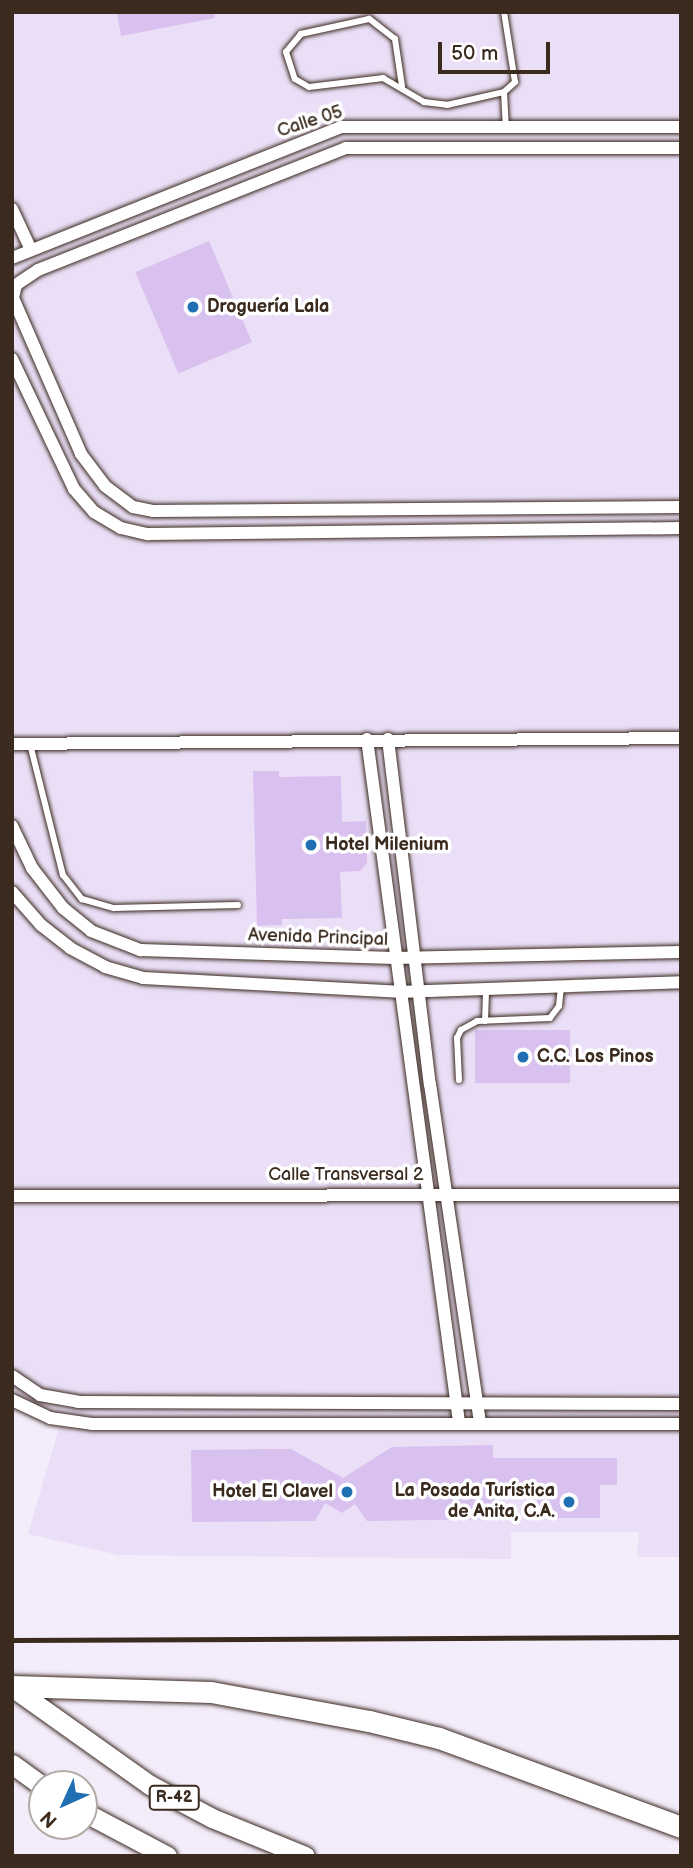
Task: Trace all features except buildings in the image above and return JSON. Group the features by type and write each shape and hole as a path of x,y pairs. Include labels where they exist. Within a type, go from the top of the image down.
{"highway":[{"path":"12,1687 211,1692 369,1721 439,1738 681,1827"}],"main road":[{"name":"R-42","path":"12,1687 53,1720 150,1785 212,1818 305,1856"},
{"path":"12,1764 28,1776"},
{"path":"98,1819 167,1856"}],"street":[{"name":"Calle 05","path":"12,258 331,130 383,126 681,127"},
{"path":"383,126 384,145"},
{"name":"Calle 05","path":"238,511 143,510 111,493 81,454 18,318 13,298 16,285 38,270 336,150 384,145 681,148"},
{"path":"146,204 154,223"},
{"path":"12,209 31,250"},
{"path":"12,359 74,489 103,519 148,534 681,528"},
{"path":"237,533 238,511 681,507"},
{"path":"344,510 345,533"},
{"path":"12,744 681,738"},
{"path":"367,739 394,958 459,1422"},
{"path":"388,739 418,990 480,1422"},
{"name":"Avenida Principal","path":"12,826 32,868 52,897 91,931 124,946 160,952 394,958 681,952"},
{"path":"12,892 54,936 86,958 123,974 167,981 399,992 681,982"},
{"name":"Calle Transversal 2","path":"12,1196 428,1192 681,1195"},
{"path":"12,1376 51,1399 165,1403 681,1404"},
{"path":"44,1416 51,1399"},
{"path":"12,1400 44,1416 73,1423 681,1424"},
{"path":"337,1402 338,1423"},
{"path":"165,1403 166,1424"}],"lane":[{"path":"504,12 516,76 505,92 506,127"},
{"path":"402,86 396,39 369,19 301,34 286,52 295,79 309,87 368,76 402,86 424,102 447,105 505,92"},
{"path":"30,744 63,875 82,899 114,908 238,905"},
{"path":"459,1080 457,1038 468,1024 551,1018 559,1006 561,987"},
{"path":"485,1021 486,989"}],"shaded area":[{"path":"12,12 681,12 681,1557 637,1557 639,1532 511,1532 511,1559 119,1555 28,1534 61,1421 12,1400"}],"railway":[{"path":"12,1640 681,1637"}],"place":[{"name":"Droguería Lala","path":"193,307"},
{"name":"Hotel Milenium","path":"311,845"},
{"name":"C.C. Los Pinos","path":"523,1057"},
{"name":"Hotel El Clavel","path":"347,1492"},
{"name":"La Posada Turística de Anita, C.A.","path":"569,1502"}]}
